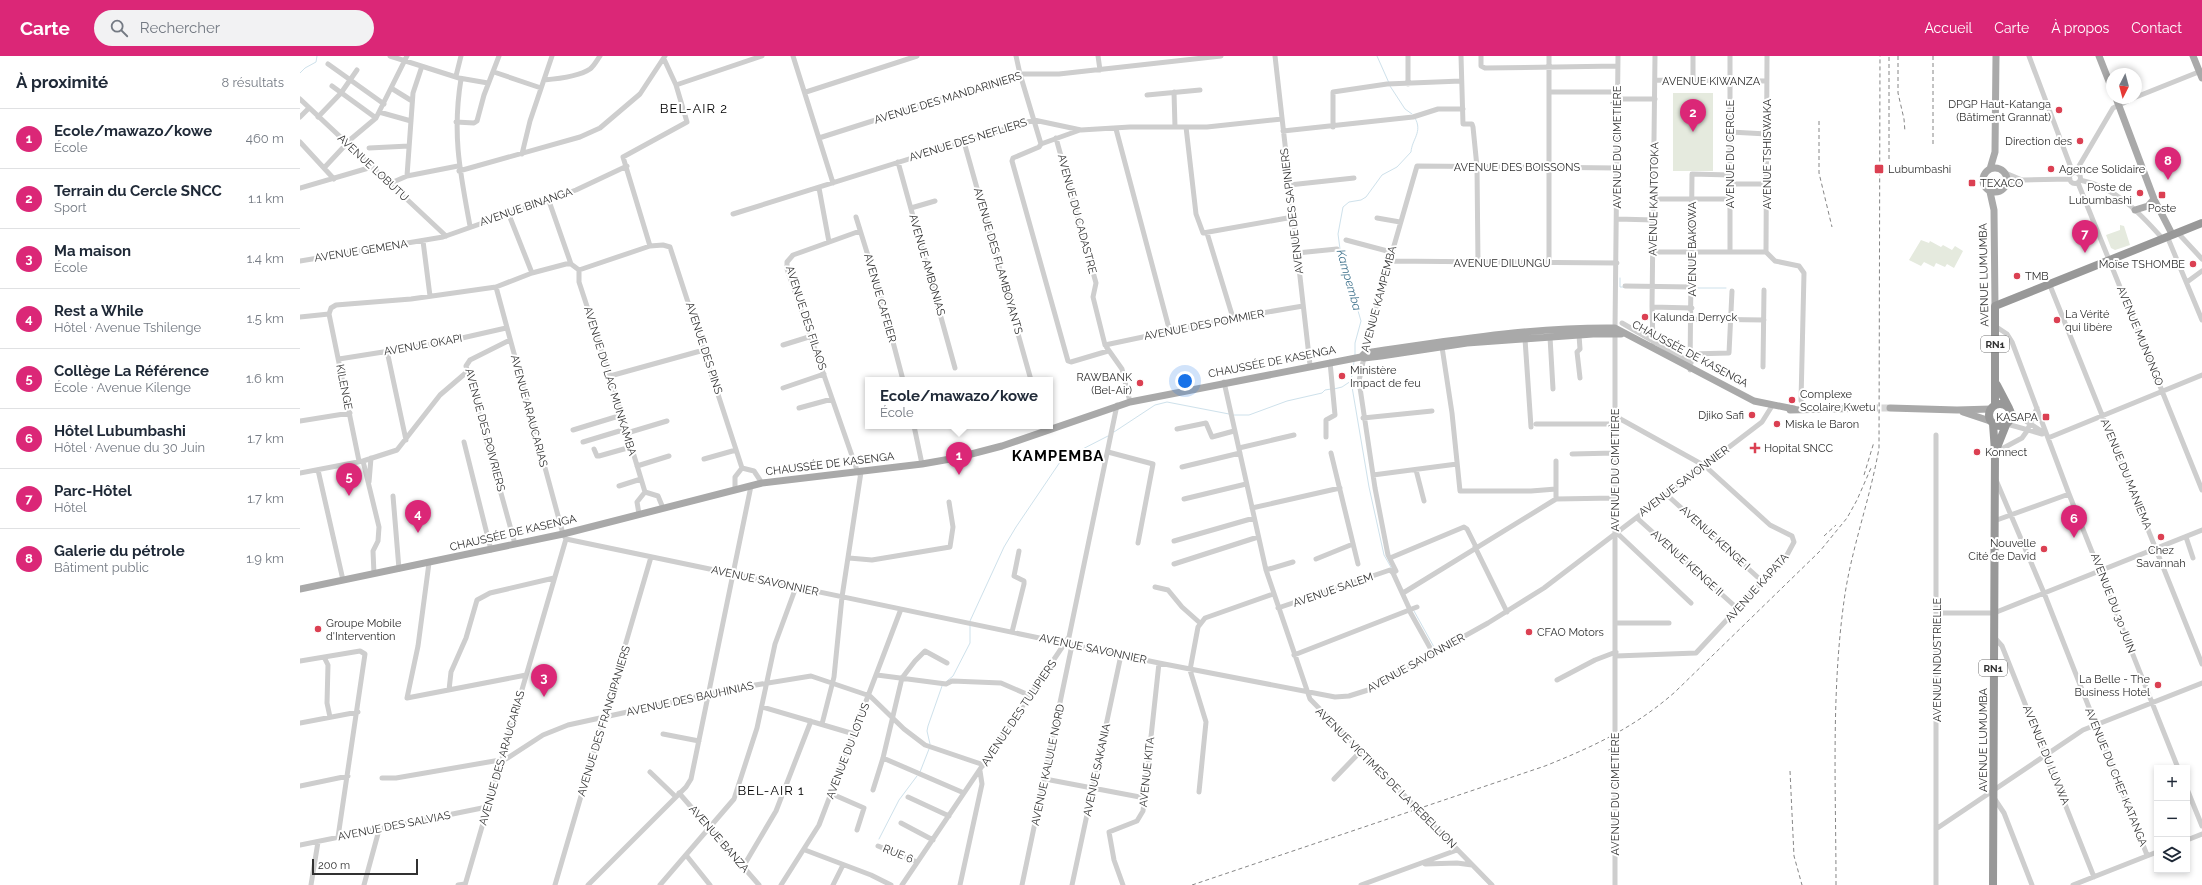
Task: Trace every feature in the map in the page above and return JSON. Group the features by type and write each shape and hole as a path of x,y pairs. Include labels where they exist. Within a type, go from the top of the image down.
{"highway":[{"path":"1995,306 2049,283 2202,223"},
{"name":"AVENUE LUMUMBA","path":"1992,885 1994,794 1995,452 1992,422 1989,415 1993,407 1996,382 1995,306"},
{"name":"AVENUE LUMUMBA","path":"1995,452 2006,424 2011,418 2009,410 1996,382"},
{"path":"1993,407 2002,404 2009,410"},
{"path":"1992,422 1999,426 2006,424"}],"main road":[{"path":"1996,56 1995,152 1990,169 1985,173 1982,179 1984,186 1990,192 2002,189"},
{"path":"2099,56 2106,74"},
{"path":"2193,56 2201,74"},
{"path":"2118,104 2154,199 2170,235"},
{"path":"1994,210 2007,178 2002,171 1995,152"},
{"path":"1990,169 2002,171"},
{"name":"AVENUE LUMUMBA","path":"1990,192 1994,210 1995,306"},
{"path":"2135,210 2148,206 2154,199"},
{"name":"CHAUSSÉE DE KASENGA","path":"1053,425 1130,402 1330,362 1466,340 1592,328 1615,331 1691,367 1771,409 1871,408"},
{"name":"CHAUSSÉE DE KASENGA","path":"1360,357 1442,347 1466,340 1525,339 1615,331"},
{"path":"1890,408 1957,410 1993,407"},
{"path":"1957,410 1992,422"},
{"name":"CHAUSSÉE DE KASENGA","path":"300,589 515,544 565,536 639,514 762,483 922,464 1002,446 1043,429"}],"street":[{"path":"390,56 404,62 422,66 458,78 488,83"},
{"path":"324,168 346,144 376,118 407,56"},
{"path":"461,56 458,78 456,122 459,168 470,226"},
{"path":"456,122 474,123 477,121 488,83 494,72 499,56"},
{"path":"522,154 540,88 552,56"},
{"path":"544,80 561,78 586,71 593,66 600,56"},
{"path":"676,85 762,56"},
{"path":"793,56 806,92 833,183"},
{"path":"806,92 917,56"},
{"path":"1016,56 1041,144"},
{"path":"1098,56 1100,70"},
{"name":"AVENUE DES MANDARINIERS","path":"820,138 1020,74 1059,74 1221,56"},
{"name":"AVENUE DES SAPINIERS","path":"1275,56 1310,366"},
{"path":"1408,56 1408,84"},
{"path":"1461,56 1464,124 1473,125 1475,141 1477,167 1478,263"},
{"path":"1481,56 1482,68 1618,66"},
{"path":"1549,56 1549,263"},
{"name":"AVENUE DU CIMETIÈRE","path":"1615,885 1615,331 1618,56"},
{"name":"AVENUE KANTOTOKA","path":"1653,343 1652,307 1654,252 1655,56"},
{"path":"1693,56 1693,80"},
{"name":"AVENUE DU CERCLE","path":"1730,56 1730,251"},
{"name":"AVENUE TSHISWAKA","path":"1766,252 1767,56"},
{"name":"AVENUE MUNONGO","path":"2028,56 2202,490"},
{"path":"549,201 571,264 579,270 650,246 624,156 687,122 676,85 664,57"},
{"path":"391,184 407,176 459,168 522,154 583,136 605,125 640,94 664,57"},
{"path":"328,64 384,104"},
{"path":"407,176 412,101 422,66"},
{"path":"318,117 341,93 357,70"},
{"path":"494,72 540,88"},
{"path":"2142,95 2201,74"},
{"name":"AVENUE KIWANZA","path":"1655,80 1767,81"},
{"path":"1333,127 1333,92 1389,84 1461,81"},
{"path":"332,86 376,118"},
{"path":"391,88 412,101"},
{"path":"1147,95 1200,90"},
{"path":"1174,92 1175,127"},
{"path":"1549,92 1617,92"},
{"name":"AVENUE LOBUTU","path":"300,99 346,144 446,236"},
{"path":"1617,99 1655,100"},
{"path":"2070,179 2075,173 2115,104"},
{"path":"300,118 309,108"},
{"path":"1283,131 1333,127 1413,117 1438,109 1463,109"},
{"path":"379,112 411,121"},
{"name":"AVENUE DES NEFLIERS","path":"733,214 1034,120 1080,130 1186,127 1282,120"},
{"path":"1186,127 1196,214 1202,232 1207,233 1293,218"},
{"path":"1116,129 1170,332"},
{"path":"1080,130 1041,144 1039,147 1013,158 1012,161 1068,361 1072,362 1108,351"},
{"path":"1730,132 1767,134"},
{"name":"AVENUE DU CADASTRE","path":"1056,138 1094,277 1096,286 1093,297 1105,345 1122,369 1130,402"},
{"path":"300,142 334,178"},
{"name":"AVENUE DES FLAMBOYANTS","path":"964,142 1030,377"},
{"path":"369,148 409,146"},
{"name":"AVENUE AMBONIAS","path":"898,162 955,368"},
{"name":"AVENUE BINANGA","path":"423,242 446,236 470,226 509,215 549,201 627,166"},
{"name":"AVENUE DES BOISSONS","path":"1417,166 1617,168"},
{"name":"AVENUE KAMPEMBA","path":"1417,166 1360,357 1359,381 1363,418 1392,572 1413,609 1433,653"},
{"path":"300,188 372,167"},
{"path":"2002,171 2023,180"},
{"name":"AVENUE BAKOWA","path":"1691,367 1692,174 1730,174"},
{"path":"1289,185 1354,178"},
{"path":"2002,189 2023,180 2070,179 2072,183 2079,181 2104,187 2202,260"},
{"path":"1730,184 1766,184"},
{"path":"819,188 829,242 860,231"},
{"path":"1654,200 1730,199"},
{"path":"911,208 935,201"},
{"path":"509,215 532,273"},
{"name":"AVENUE CAFEIER","path":"856,217 883,304 902,377"},
{"path":"1377,218 1400,222"},
{"path":"1617,218 1654,220"},
{"path":"1207,233 1233,318"},
{"path":"2170,235 2202,320"},
{"path":"1346,240 1391,252"},
{"path":"423,242 430,296"},
{"name":"AVENUE GEMENA","path":"300,261 423,242"},
{"name":"AVENUE DES FILAOS","path":"829,242 793,255 787,262 832,399 859,472"},
{"name":"AVENUE DES PINS","path":"650,246 666,245 672,250 742,468"},
{"path":"1297,253 1338,249"},
{"path":"1654,252 1766,252 1774,261 1799,266 1804,273 1801,401"},
{"name":"AVENUE DILUNGU","path":"1388,261 1478,263 1616,263"},
{"path":"300,317 329,314 331,308 336,305 430,296 496,287 532,273 571,264"},
{"name":"AVENUE DU LAC MUNKAMBA","path":"579,270 579,282 610,376 645,492"},
{"path":"2187,282 2202,271"},
{"name":"AVENUE DU MANIEMA","path":"2049,283 2202,664"},
{"path":"1625,286 1692,287"},
{"name":"AVENUE ARAUCARIAS","path":"496,287 506,328 565,536"},
{"path":"1763,367 1764,290"},
{"path":"1692,354 1728,354 1732,291"},
{"name":"AVENUE DES POMMIER","path":"1105,345 1233,318 1303,306"},
{"path":"1652,307 1692,308"},
{"name":"KILENGE","path":"329,314 361,461 369,482"},
{"path":"1692,318 1764,320"},
{"path":"1622,324 1691,367"},
{"name":"AVENUE DU 30 JUIN","path":"1996,326 2007,334 2012,342 2069,494 2101,571 2177,765"},
{"name":"AVENUE OKAPI","path":"339,359 466,338 506,328"},
{"path":"1579,335 1580,350 1577,353 1580,378"},
{"path":"783,345 812,336"},
{"path":"1550,337 1553,389"},
{"path":"1525,339 1533,426 1615,424"},
{"name":"AVENUE DES POIVRIERS","path":"510,340 468,361 466,366 515,544"},
{"path":"1442,347 1459,490 1531,491 1556,489"},
{"path":"610,376 704,350"},
{"path":"387,351 406,440"},
{"path":"1326,437 1326,420 1335,415 1330,362"},
{"path":"300,473 361,461 397,450 440,395 468,371"},
{"path":"783,388 824,374"},
{"path":"2006,424 2026,433 2048,436 2102,417 2202,375"},
{"name":"AVENUE VICTIMES DE LA REBELLION","path":"1224,382 1266,570 1307,693 1312,702 1360,752 1492,885"},
{"path":"800,408 832,399"},
{"name":"AVENUE DES TULIPIERS","path":"902,885 964,793 980,772 1070,635 1117,405"},
{"path":"1995,452 2026,433 2037,408"},
{"name":"AVENUE SAVONNIER","path":"565,536 651,557 1190,670 1307,693 1341,697 1362,693 1507,612 1544,588 1762,422 1771,409"},
{"path":"2009,410 2048,436"},
{"path":"1363,418 1432,411"},
{"path":"300,421 350,413"},
{"path":"573,430 622,415"},
{"name":"AVENUE KAPATA","path":"1615,416 1705,466 1770,525 1790,534 1794,538 1794,544 1787,555 1696,653 1616,654"},
{"path":"583,442 667,421"},
{"path":"1177,429 1206,423 1212,437 1234,431"},
{"path":"915,429 922,464"},
{"path":"1182,467 1294,435"},
{"name":"AVENUE INDUSTRIELLE","path":"1936,435 1936,885"},
{"path":"464,442 491,550"},
{"path":"594,449 597,456 599,456 631,447"},
{"path":"704,459 736,450"},
{"path":"1108,452 1153,464 1138,543"},
{"path":"1331,453 1358,564"},
{"path":"1572,454 1615,453"},
{"path":"637,466 669,456"},
{"path":"371,458 369,482 380,530 378,540 373,550 374,574"},
{"path":"1556,461 1556,499"},
{"path":"1373,475 1457,464"},
{"path":"735,489 735,477 742,468 754,471 762,483"},
{"path":"318,470 343,580"},
{"path":"1416,470 1424,501"},
{"path":"822,724 833,683 842,597 849,558 859,472"},
{"name":"AVENUE DU CHEF KATANGA","path":"1994,476 2044,593 2147,855"},
{"path":"619,486 641,479"},
{"path":"1184,499 1246,484"},
{"path":"588,885 678,795 691,779 751,486"},
{"path":"1252,508 1340,488"},
{"path":"639,514 636,502 645,492 658,496 663,508"},
{"path":"1994,521 2069,494"},
{"name":"AVENUE KENGE I","path":"1667,495 1763,582"},
{"path":"393,496 399,569"},
{"path":"1404,592 1556,499 1615,498"},
{"path":"849,558 872,560 950,547 953,527 949,502"},
{"path":"1174,541 1254,518"},
{"name":"AVENUE KENGE II","path":"1637,518 1738,609"},
{"path":"1390,558 1464,527 1467,528 1507,612"},
{"path":"1937,613 1994,613 2202,530"},
{"path":"1616,534 1691,603"},
{"name":"AVENUE DES ARAUCARIAS","path":"465,884 565,536"},
{"path":"1174,564 1258,536"},
{"path":"2186,537 2193,558"},
{"path":"1316,559 1353,544"},
{"path":"1012,632 1024,584 1014,576 1019,551"},
{"name":"AVENUE DES FRANGIPANIERS","path":"555,885 651,557"},
{"path":"1266,570 1293,562"},
{"path":"429,563 418,646 407,697 526,675"},
{"name":"AVENUE SALEM","path":"1278,608 1392,572"},
{"path":"449,690 451,672 466,638 477,600 490,593 554,578"},
{"path":"660,885 734,799 762,707 777,637 796,587"},
{"path":"1155,587 1168,590 1182,607 1200,624"},
{"path":"1199,792 1206,722 1190,670 1200,624 1208,617 1273,594"},
{"name":"AVENUE DU LOTUS","path":"782,885 805,850 819,824 832,794 870,696 901,609"},
{"path":"1294,655 1413,609"},
{"path":"1616,623 1669,623"},
{"name":"AVENUE DU LUVWA","path":"1994,637 2002,646 2094,877"},
{"name":"AVENUE KALULE NORD","path":"1022,885 1072,645"},
{"path":"300,661 360,650 366,655 338,837"},
{"path":"873,790 883,758 902,678 925,651 947,663"},
{"path":"1557,680 1595,660 1616,654"},
{"name":"AVENUE SAKANIA","path":"1072,885 1121,655"},
{"path":"324,657 328,665 327,703 330,717"},
{"name":"AVENUE KITA","path":"1123,885 1114,860 1109,832 1137,821 1143,811 1159,663"},
{"path":"877,675 945,684 952,681 998,683 1031,696"},
{"name":"AVENUE DES BAUHINIAS","path":"382,778 396,778 510,757 555,729 709,694 808,676 870,696 893,718 931,747 984,765"},
{"path":"1936,829 1994,794 2046,754 2083,730 2202,683"},
{"path":"762,707 854,734"},
{"path":"300,723 358,712"},
{"path":"743,867 776,811 811,721"},
{"path":"663,734 699,741"},
{"path":"1334,779 1360,752"},
{"path":"883,758 920,772 964,793"},
{"name":"AVENUE BANZA","path":"650,772 678,795 710,828 759,885"},
{"path":"960,885 982,784 980,772"},
{"path":"300,786 348,776"},
{"path":"1045,780 1145,798"},
{"path":"832,794 864,808 857,830"},
{"path":"1994,794 2004,813 2032,885"},
{"path":"2190,796 2202,826"},
{"path":"908,797 949,816"},
{"name":"AVENUE DES SALVIAS","path":"300,845 487,807"},
{"path":"901,824 932,840"},
{"path":"364,885 379,830"},
{"path":"2190,839 2202,834"},
{"path":"311,885 318,842"},
{"name":"RUE 6","path":"878,846 918,862"},
{"path":"805,850 873,876 890,885"},
{"path":"1361,885 1457,850"},
{"path":"2073,885 2154,853"},
{"path":"686,855 710,885"},
{"path":"1418,865 1457,863 1473,866"},
{"path":"833,885 843,865"},
{"path":"458,885 465,884"}],"shaded area":[{"path":"1673,93 1713,93 1713,171 1673,171"},
{"path":"2120,225 2124,226 2130,245 2115,250 2111,248 2106,235 2120,230"},
{"path":"1921,240 1929,243 1930,241 1941,247 1943,245 1952,250 1955,246 1963,251 1954,268 1947,264 1945,267 1936,263 1934,267 1924,262 1921,266 1909,260"}],"waterway":[{"path":"300,73 305,68 316,62 317,56"},
{"name":"Kampemba","path":"1377,56 1389,83"},
{"name":"Kampemba","path":"1390,86 1405,109 1412,114"},
{"name":"Kampemba","path":"1355,355 1355,343 1361,321 1340,249 1338,234 1343,207 1349,202 1361,200 1366,197 1382,175 1397,167 1411,152 1418,131 1415,118"},
{"path":"1620,278 1620,287 1624,287"},
{"path":"1695,288 1726,288"},
{"name":"Kampemba","path":"1354,362 1351,381 1369,487 1384,555 1392,569"},
{"path":"1334,389 1342,387 1351,381"},
{"path":"1234,415 1249,415 1287,401 1322,393 1325,390 1331,389"},
{"path":"1114,432 1155,405 1167,402 1229,414"},
{"path":"970,621 1004,547 1060,462 1108,436"},
{"name":"Kampemba","path":"1414,611 1434,647"},
{"path":"947,681 953,676 970,643 970,625"},
{"path":"930,744 927,731 928,726 942,686"},
{"path":"920,772 929,749"},
{"path":"879,839 899,800 917,776"}],"tunnel":[{"path":"1871,408 1890,408"}],"railway":[{"path":"1836,885 1835,743 1837,672 1840,636 1851,562 1871,487 1879,448 1880,56"},
{"path":"1889,56 1889,159"},
{"path":"1898,56 1898,93 1904,119 1905,132"},
{"path":"1933,56 1933,144"},
{"path":"1819,121 1819,173 1832,227"},
{"path":"1864,475 1874,442"},
{"path":"1192,885 1545,766 1598,743 1629,726 1645,716 1675,692 1820,551 1847,518 1857,500 1871,468"},
{"path":"1824,536 1836,525"},
{"path":"1790,771 1794,856 1802,885"}],"place":[{"name":"DPGP Haut-Katanga (Bâtiment Grannat)","path":"2059,110"},
{"name":"Terrain du Cercle SNCC","path":"1693,132"},
{"name":"Direction des","path":"2080,141"},
{"name":"Lubumbashi","path":"1879,169"},
{"name":"Agence Solidaire","path":"2051,169"},
{"name":"Galerie du pétrole","path":"2168,180"},
{"name":"TEXACO","path":"1972,183"},
{"name":"Poste de Lubumbashi","path":"2140,193"},
{"name":"Poste","path":"2162,195"},
{"name":"Parc-Hôtel","path":"2085,253"},
{"name":"Moïse TSHOMBE","path":"2193,264"},
{"name":"TMB","path":"2017,276"},
{"name":"Kalunda Derryck","path":"1645,317"},
{"name":"La Vérité qui libère","path":"2057,320"},
{"name":"Ministère Impact de feu","path":"1342,376"},
{"name":"RAWBANK (Bel-Air)","path":"1140,383"},
{"name":"Complexe Scolaire Kwetu","path":"1792,400"},
{"name":"Djiko Safi","path":"1752,415"},
{"name":"KASAPA","path":"2046,417"},
{"name":"Miska le Baron","path":"1777,424"},
{"name":"Hopital SNCC","path":"1755,448"},
{"name":"Konnect","path":"1977,452"},
{"name":"Ecole/mawazo/kowe","path":"959,475"},
{"name":"Collège La Référence","path":"349,496"},
{"name":"Rest a While","path":"418,533"},
{"name":"Chez Savannah","path":"2161,537"},
{"name":"Hôtel Lubumbashi","path":"2074,538"},
{"name":"Nouvelle Cité de David","path":"2044,549"},
{"name":"Groupe Mobile d'Intervention","path":"318,629"},
{"name":"CFAO Motors","path":"1529,632"},
{"name":"La Belle - The Business Hotel","path":"2158,685"},
{"name":"Ma maison","path":"544,697"}],"district":[{"name":"BEL-AIR 2","path":"694,108"},
{"name":"KAMPEMBA","path":"1058,456"},
{"name":"BEL-AIR 1","path":"771,790"}]}
